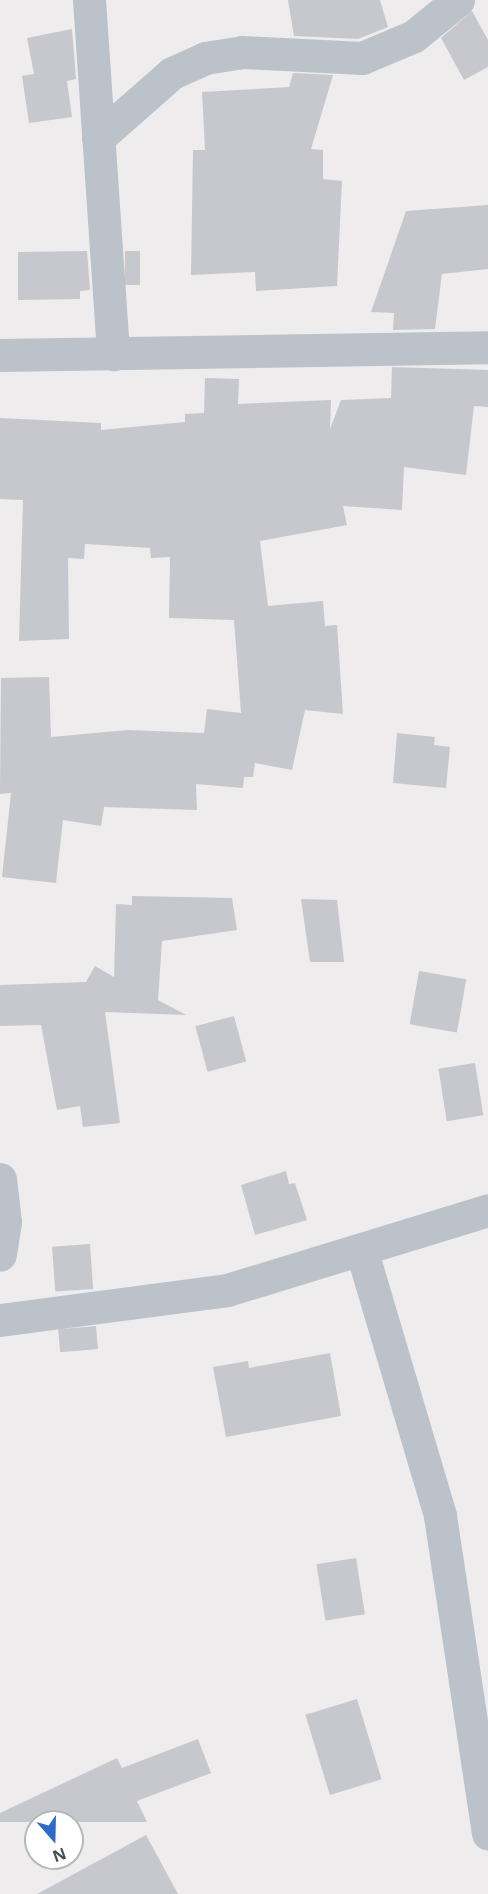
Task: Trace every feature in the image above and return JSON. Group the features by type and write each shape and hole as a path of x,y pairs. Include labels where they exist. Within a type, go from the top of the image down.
{"street":[{"path":"89,0 113,354"},
{"path":"98,138 172,73 205,58 242,52 362,58 414,36 458,0"},
{"path":"0,355 488,347"},
{"path":"0,1179 5,1222 0,1255"},
{"path":"0,1320 226,1290 362,1252 488,1210"},
{"path":"362,1252 440,1516 488,1833"}],"building":[{"path":"288,0 380,0 388,27 358,39 294,36"},
{"path":"472,11 488,40 488,67 464,80 441,38"},
{"path":"72,29 76,79 67,81 72,117 29,123 22,76 34,74 27,38"},
{"path":"293,73 333,75 311,149 323,150 323,179 342,181 337,286 256,291 255,272 191,275 193,150 205,150 202,92 289,87"},
{"path":"488,205 488,269 442,274 435,329 393,330 394,313 371,312 406,211"},
{"path":"87,251 90,290 80,291 80,299 18,300 18,252"},
{"path":"125,251 140,251 140,285 125,285"},
{"path":"392,367 488,370 488,407 474,406 466,475 404,467 402,510 343,506 347,525 260,541 268,606 323,601 325,626 337,625 343,714 305,710 292,770 255,763 253,777 244,777 243,788 196,784 197,810 104,807 101,826 63,820 56,883 2,877 11,793 0,794 1,678 49,677 51,737 128,730 204,733 207,709 241,713 234,620 169,618 170,557 151,558 150,548 85,544 84,559 68,558 69,639 19,641 23,500 0,499 0,418 101,423 101,430 185,422 185,414 204,413 205,378 239,379 238,404 331,400 330,429 341,400 391,398"},
{"path":"397,733 435,737 434,745 450,747 446,788 393,783"},
{"path":"132,896 232,898 237,930 162,941 158,1000 186,1015 105,1012 120,1123 83,1127 80,1106 57,1110 41,1025 0,1026 0,985 86,982 95,966 114,977 116,904 132,905"},
{"path":"301,899 337,900 344,962 310,962"},
{"path":"419,971 466,979 457,1033 410,1024"},
{"path":"234,1016 246,1061 208,1072 195,1026"},
{"path":"475,1063 483,1115 447,1121 438,1069"},
{"path":"286,1171 289,1184 295,1183 307,1220 255,1235 241,1185"},
{"path":"90,1244 93,1289 55,1292 52,1247"},
{"path":"96,1326 98,1349 60,1352 58,1329"},
{"path":"330,1353 341,1416 226,1437 213,1367 248,1361 249,1368"},
{"path":"356,1558 365,1614 325,1621 316,1564"},
{"path":"357,1699 382,1779 330,1795 305,1715"},
{"path":"198,1739 211,1773 137,1801 147,1822 84,1822 84,1810 24,1810 24,1822 0,1822 0,1813 117,1758 122,1768"},
{"path":"146,1835 178,1894 37,1894"}]}
